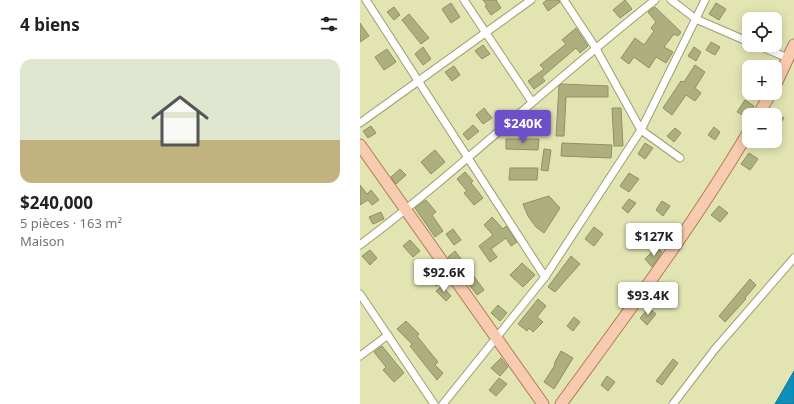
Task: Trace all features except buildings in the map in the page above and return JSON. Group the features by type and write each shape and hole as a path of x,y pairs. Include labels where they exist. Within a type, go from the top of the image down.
{"main road":[{"path":"782,71 794,45"},
{"path":"561,404 628,312 730,164 742,143"},
{"path":"360,145 543,404"}],"street":[{"path":"366,0 545,277"},
{"path":"464,0 532,102"},
{"path":"360,123 531,0"},
{"path":"564,0 595,47 641,130 680,158"},
{"path":"360,244 405,210 595,47 655,0"},
{"path":"671,0 696,19 742,39"},
{"path":"443,404 545,277 641,130 705,0"},
{"path":"773,52 788,58"},
{"path":"673,404 715,349 794,258"},
{"path":"360,294 434,404"},
{"path":"360,356 388,335"}],"water":[{"path":"794,371 794,404 775,404"}]}
